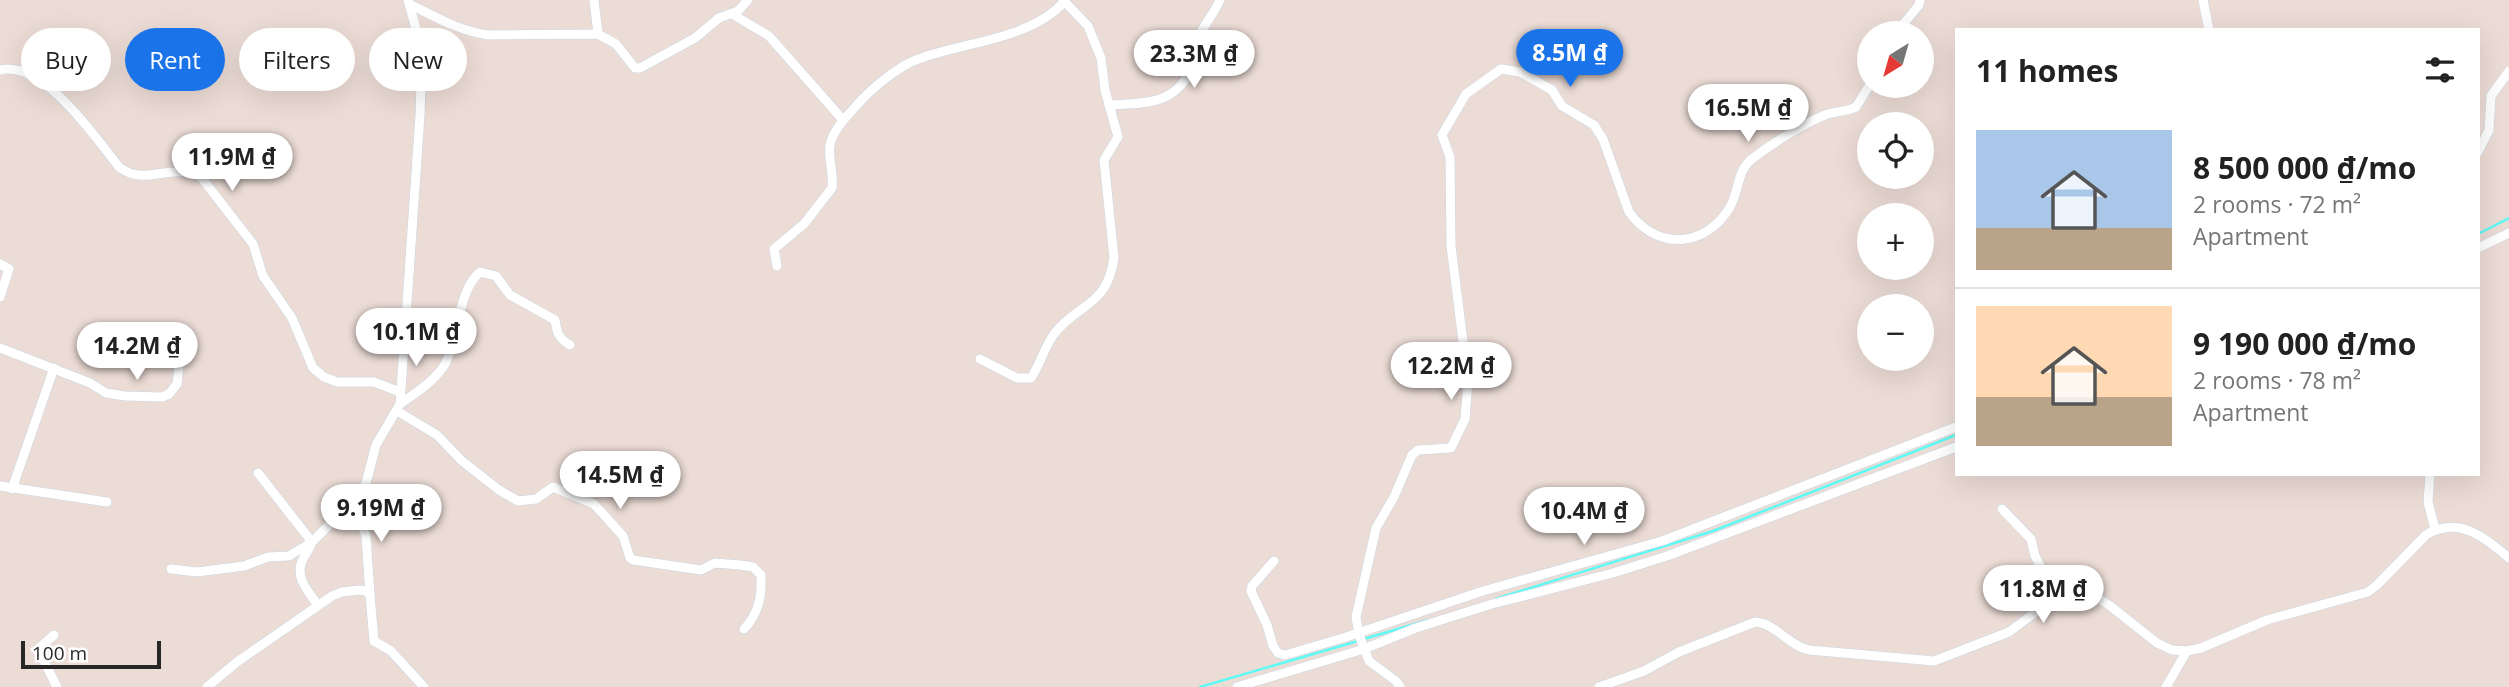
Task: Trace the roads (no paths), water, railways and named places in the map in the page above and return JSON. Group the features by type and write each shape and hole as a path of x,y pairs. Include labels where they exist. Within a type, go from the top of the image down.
{"street":[{"path":"594,0 598,34"},
{"path":"409,2 456,27 480,34 598,34 611,40 630,65 640,68 695,38 719,18 732,15 748,0"},
{"path":"1109,106 1153,103 1171,93 1188,73 1194,46 1220,0"},
{"path":"1906,21 1920,0"},
{"path":"2203,0 2209,28"},
{"path":"777,266 774,249 804,224 832,188 830,146 843,120 872,90 911,62 1026,29 1053,14 1063,1 1088,26 1095,40 1118,137 1104,160 1114,258 1107,286 1097,299 1062,325 1031,379 1017,379 979,359"},
{"path":"399,407 420,115 422,50 409,2"},
{"path":"732,15 769,36 843,120"},
{"path":"0,70 10,68 21,71 51,88 68,103 118,167 127,173 138,177 180,170 201,177 253,244 262,276 292,318 313,368 324,377 338,382 374,382 400,392"},
{"path":"1400,687 1396,681 1373,667 1360,640 1356,609 1379,520 1394,497 1412,455 1418,450 1451,448 1465,419 1468,381 1451,246 1450,157 1442,135 1462,99 1498,70 1520,72 1555,93 1562,106 1594,125 1603,139 1629,212 1647,232 1674,240 1704,233 1717,223 1729,210 1735,199 1743,169 1753,159 1825,115 1856,107 1862,98"},
{"path":"2480,148 2489,130 2491,96 2509,71"},
{"path":"2480,247 2509,233"},
{"path":"0,264 9,269 0,297"},
{"path":"171,569 197,572 244,565 268,557 289,556 312,542 353,503 366,483 376,445 399,407 424,387 447,360 467,293 480,272 496,275 510,295 555,320 556,333 570,345"},
{"path":"0,348 90,383 106,393 125,396 162,397 173,391 177,384 179,365"},
{"path":"12,489 54,368"},
{"path":"399,407 438,435 462,461 499,491 518,501 536,499 553,487 594,503 623,536 633,560 701,570 715,563 753,566 761,575 760,601 753,619 744,629"},
{"path":"1237,687 1495,587 1662,541 1955,427"},
{"path":"1274,561 1252,586 1251,591 1278,653 1285,655 1416,628 1492,604 1613,573 1667,556 1955,447"},
{"path":"258,473 312,542"},
{"path":"2430,476 2428,502 2435,529"},
{"path":"1818,480 1821,498"},
{"path":"0,486 107,502"},
{"path":"353,503 366,536 374,641 391,652 424,687"},
{"path":"2002,509 2031,539 2035,556 2057,598"},
{"path":"1599,687 1644,671 1679,652 1755,622 1763,623 1797,646 1809,650 1934,661 2009,632 2057,598 2082,595 2096,597 2157,643 2172,650 2187,651 2201,648 2267,620 2368,592 2435,529 2461,527 2474,531 2509,558"},
{"path":"312,542 302,559 299,573 302,583 317,604"},
{"path":"207,687 317,604 342,592 359,590 370,595"},
{"path":"54,635 38,649 57,687"},
{"path":"2166,687 2187,651"}],"waterway":[{"path":"2480,233 2509,218"},
{"path":"1495,599 1713,531 1955,435"},
{"path":"1364,639 1428,620"},
{"path":"1200,687 1358,641"}]}
